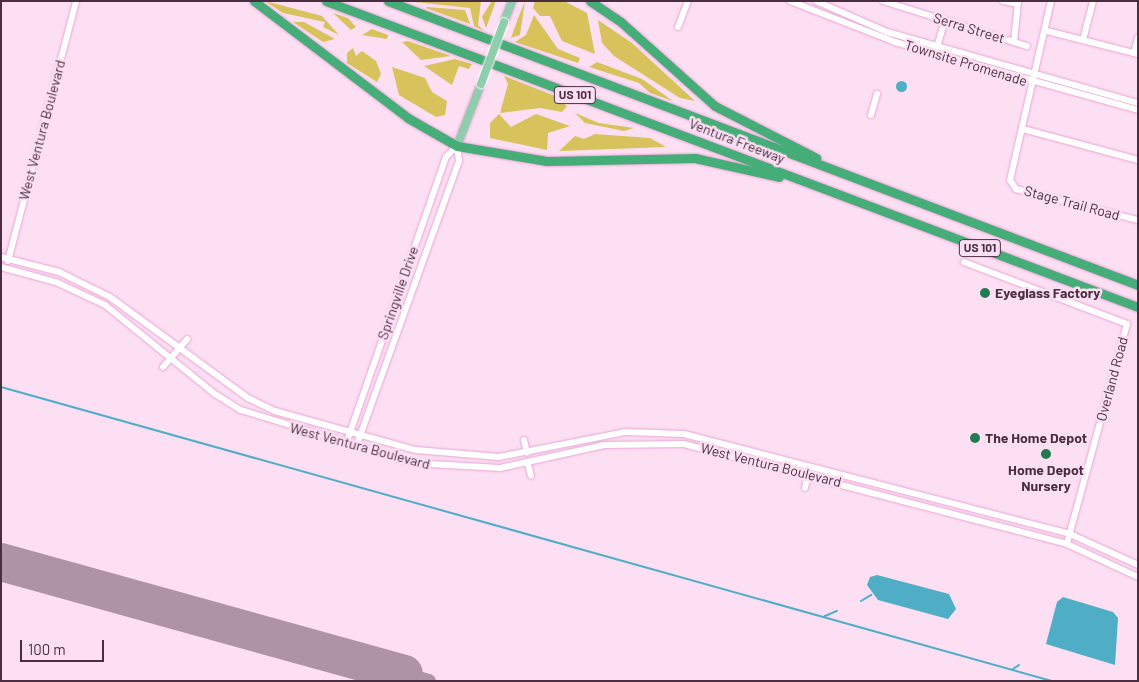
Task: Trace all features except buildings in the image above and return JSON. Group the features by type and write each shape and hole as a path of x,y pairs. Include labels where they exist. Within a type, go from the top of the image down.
{"highway":[{"path":"254,1 408,118 457,146 547,161 695,158 823,188"},
{"name":"Ventura Freeway","path":"326,1 1138,307"},
{"name":"Ventura Freeway","path":"388,1 1138,286"},
{"path":"590,1 621,22 715,106 835,171"}],"main road":[{"name":"Springville Drive","path":"457,146 512,1"}],"street":[{"name":"West Ventura Boulevard","path":"76,1 8,259 3,268 82,293 125,319 170,359 241,410 356,447 439,468 525,464 605,445 650,441 702,447 1067,544 1138,576"},
{"path":"678,26 688,1"},
{"name":"Townsite Promenade","path":"790,1 801,3 936,50 1138,110"},
{"name":"Townsite Promenade","path":"816,1 872,27 936,50"},
{"name":"Serra Street","path":"883,1 1027,46"},
{"path":"1003,1 1018,3 1014,42"},
{"path":"1051,1 1047,31 1023,129 1138,160"},
{"path":"1083,40 1092,1"},
{"path":"936,50 945,21"},
{"path":"1047,31 1136,54 1138,38"},
{"name":"Townsite Promenade","path":"1036,80 1138,104"},
{"path":"870,115 877,94"},
{"name":"Stage Trail Road","path":"1023,129 1010,180 1016,189 1138,220"},
{"name":"Springville Drive","path":"346,444 446,156 457,146"},
{"name":"Springville Drive","path":"356,447 459,161 457,146"},
{"path":"1,257 8,259"},
{"name":"West Ventura Boulevard","path":"8,259 87,284 132,311 178,349 248,398 360,435 442,455 524,453 599,436 670,432 898,488 1070,534 1138,565"},
{"name":"Overland Road","path":"964,262 1127,324 1067,544"},
{"path":"163,367 187,339"},
{"path":"524,440 525,464 531,476"},
{"path":"805,488 808,474"},
{"path":"895,497 898,488"}],"shaded area":[{"path":"265,1 322,16 339,35 323,27 325,22 283,13"},
{"path":"481,1 478,25 484,31 474,26 470,8 415,2"},
{"path":"492,1 496,1 486,28 482,17"},
{"path":"525,1 520,35 511,38 517,21"},
{"path":"535,1 564,1 587,13 595,54 562,41 550,16 540,16 533,8"},
{"path":"426,8 465,10 470,24"},
{"path":"333,13 348,18 356,27 351,30"},
{"path":"534,15 558,49 580,58 578,63 515,42 526,35"},
{"path":"598,20 632,43 695,101 680,98 614,56 602,43"},
{"path":"293,22 304,22 335,39 323,42"},
{"path":"372,29 388,35 387,39 362,35"},
{"path":"408,41 451,56 421,60 402,42"},
{"path":"353,48 356,56 362,51 376,61 381,74 377,82 347,63 347,53"},
{"path":"455,59 472,64 469,69 459,66 452,85 424,66"},
{"path":"597,62 642,79 673,101 650,93 639,83 589,67"},
{"path":"392,67 425,78 432,92 447,101 445,115 436,117 399,95"},
{"path":"504,76 555,96 567,106 562,112 540,108 500,113 508,84"},
{"path":"575,113 599,123 634,128 624,131 585,123"},
{"path":"499,114 511,127 536,114 570,126 548,133 547,150 490,138 490,123"},
{"path":"595,134 650,138 666,147 559,151 575,136 584,139"}],"water":[{"path":"901,80 907,86 901,92 895,86"},
{"path":"877,575 949,594 956,609 948,619 878,600 867,585 870,577"},
{"path":"1063,597 1113,612 1118,618 1115,665 1046,644 1057,602"}],"waterway":[{"path":"1,387 1052,681"},
{"path":"861,601 871,595"},
{"path":"825,616 837,611"},
{"path":"1013,669 1019,665"}],"taxiway":[{"path":"390,681 393,671"},
{"path":"404,674 428,681"}],"runway":[{"path":"1,562 404,674"}],"place":[{"name":"Eyeglass Factory","path":"985,293"},
{"name":"The Home Depot","path":"975,438"},
{"name":"Home Depot Nursery","path":"1046,454"}]}
